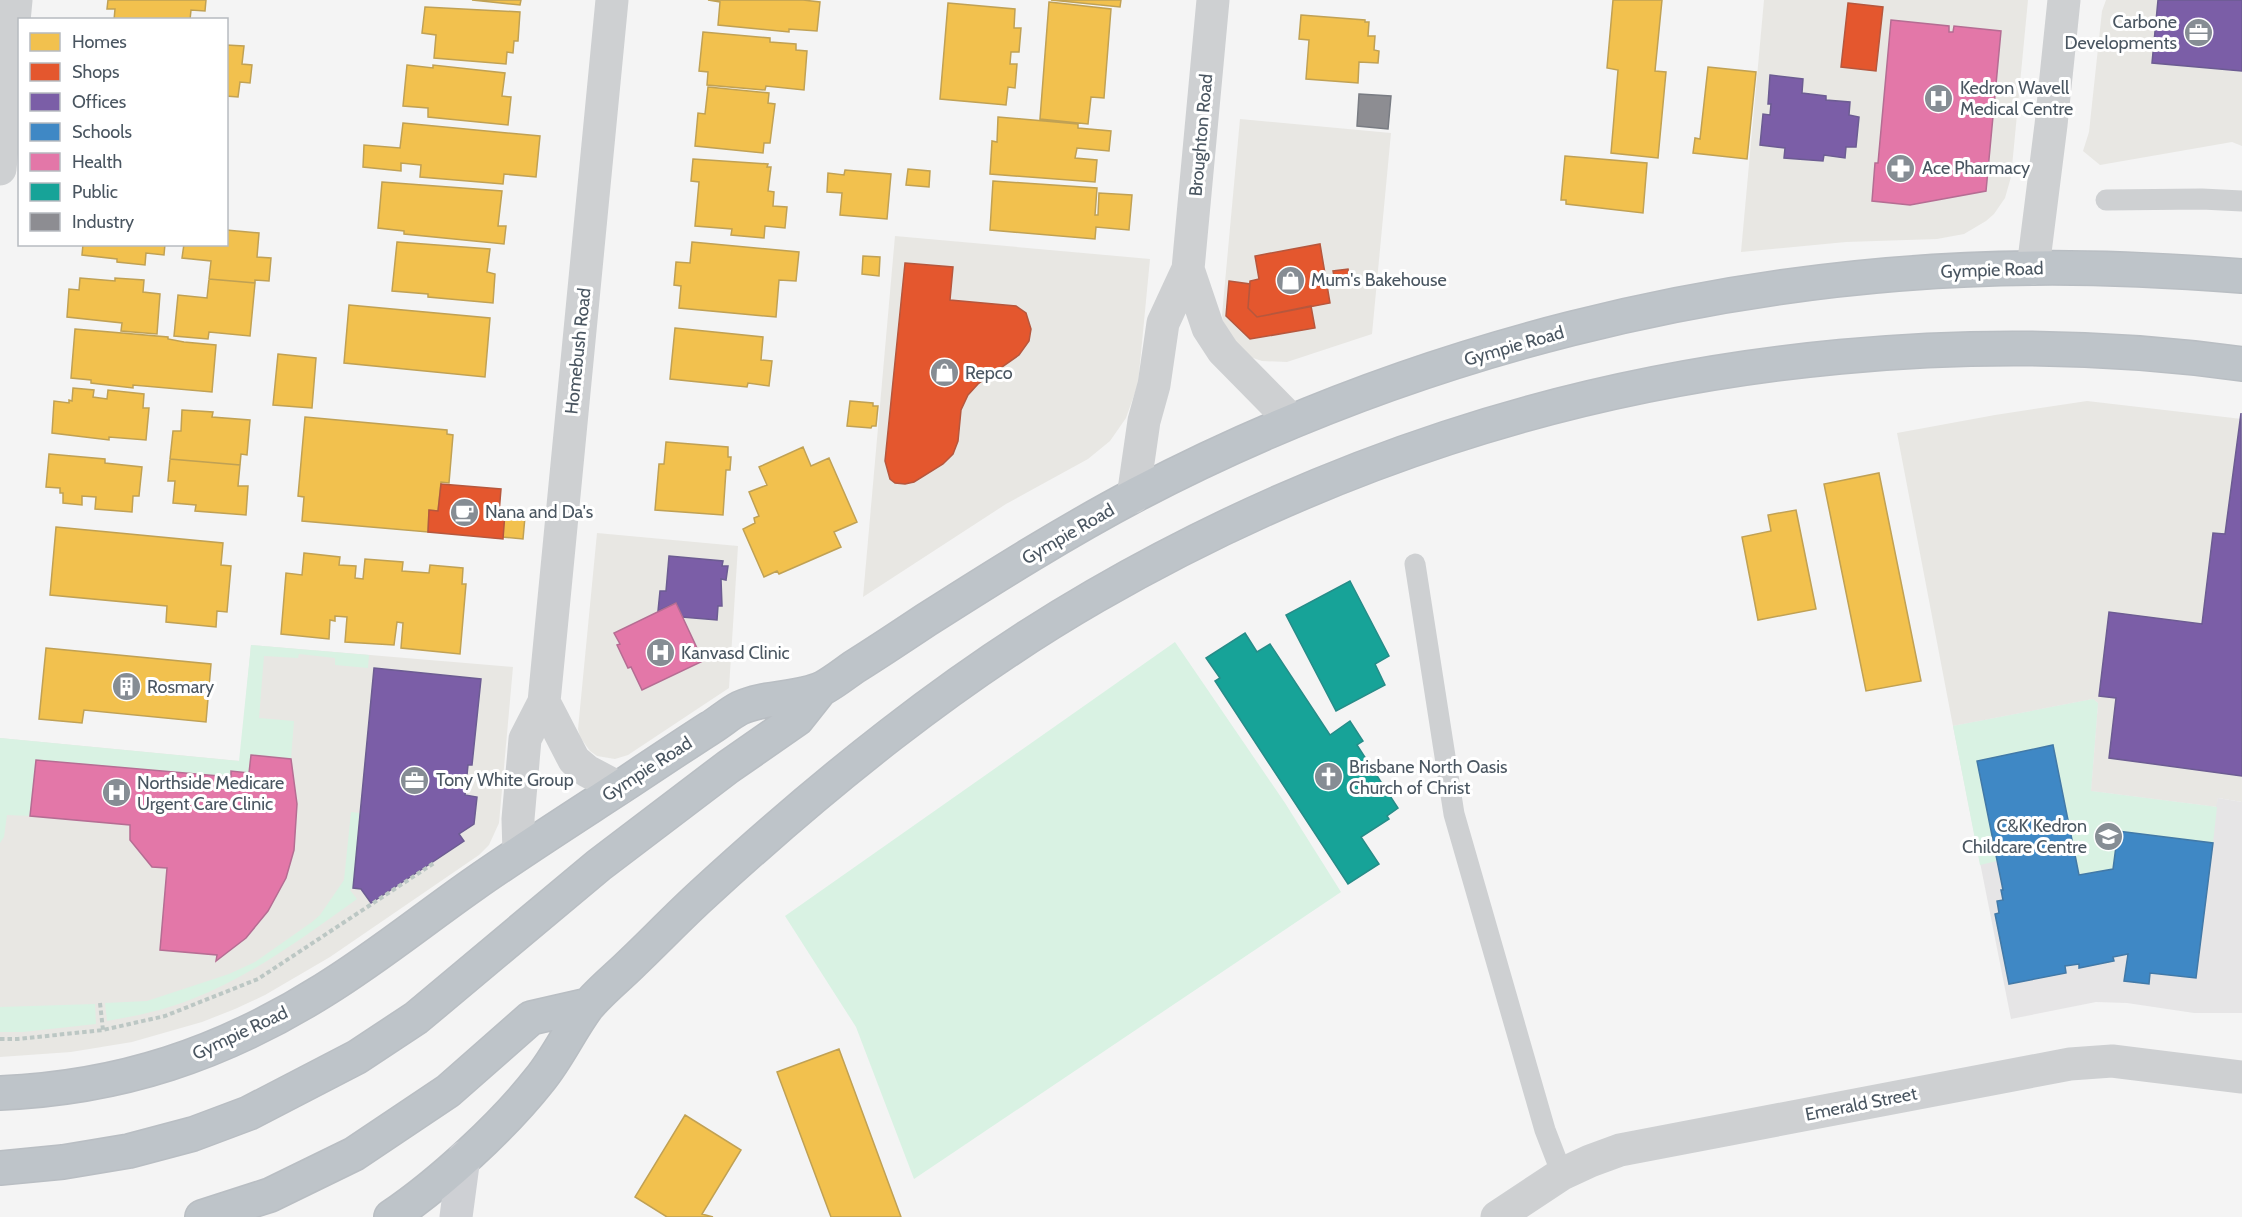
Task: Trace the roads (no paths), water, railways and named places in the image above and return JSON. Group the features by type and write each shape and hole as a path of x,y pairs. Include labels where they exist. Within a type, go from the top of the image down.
{"highway":[{"name":"Gympie Road","path":"0,1093 98,1083 177,1061 250,1032 326,989 519,853 744,706 820,690 1034,552 1132,497 1292,421 1369,392 1485,352 1645,311 1827,281 1935,272 2033,268 2162,271 2242,276"},
{"path":"390,1217 410,1204 504,1119 542,1078 588,1005 701,896 792,816 901,727 986,665 1092,598 1184,548 1290,498 1371,465 1455,435 1594,396 1788,362 1883,353 1976,349 2152,354 2242,364"},
{"path":"0,1168 63,1162 129,1150 193,1134 249,1113 357,1057 416,1018 599,865 728,767 797,719 820,690"},
{"path":"202,1217 270,1195 354,1154 448,1091 531,1018 588,1005"}],"street":[{"path":"0,169 16,0"},
{"name":"Homebush Road","path":"519,853 518,819 525,739 544,702 612,0"},
{"name":"Broughton Road","path":"1132,497 1144,421 1154,385 1163,323 1188,269 1214,0"},
{"path":"2033,268 2064,0"},
{"name":"Broughton Road","path":"1188,269 1208,328 1223,351 1292,421"},
{"path":"544,702 574,760 587,771 619,788"},
{"name":"Emerald Street","path":"1497,1217 1562,1174 1620,1150 2070,1064 2112,1061 2242,1077"},
{"path":"456,1217 464,1157"}],"lane":[{"path":"2106,200 2242,201"},
{"path":"1415,564 1454,814 1545,1130 1562,1174"}],"place":[{"name":"Carbone Developments","path":"2198,32"},
{"name":"Kedron Wavell Medical Centre","path":"1939,98"},
{"name":"Ace Pharmacy","path":"1901,168"},
{"name":"Mum's Bakehouse","path":"1290,280"},
{"name":"Repco","path":"944,373"},
{"name":"Nana and Da's","path":"464,512"},
{"name":"Kanvasd Clinic","path":"660,653"},
{"name":"Rosmary","path":"126,687"},
{"name":"Brisbane North Oasis Church of Christ","path":"1328,777"},
{"name":"Tony White Group","path":"415,780"},
{"name":"Northside Medicare Urgent Care Clinic","path":"116,793"},
{"name":"C&K Kedron Childcare Centre","path":"2108,836"}]}
